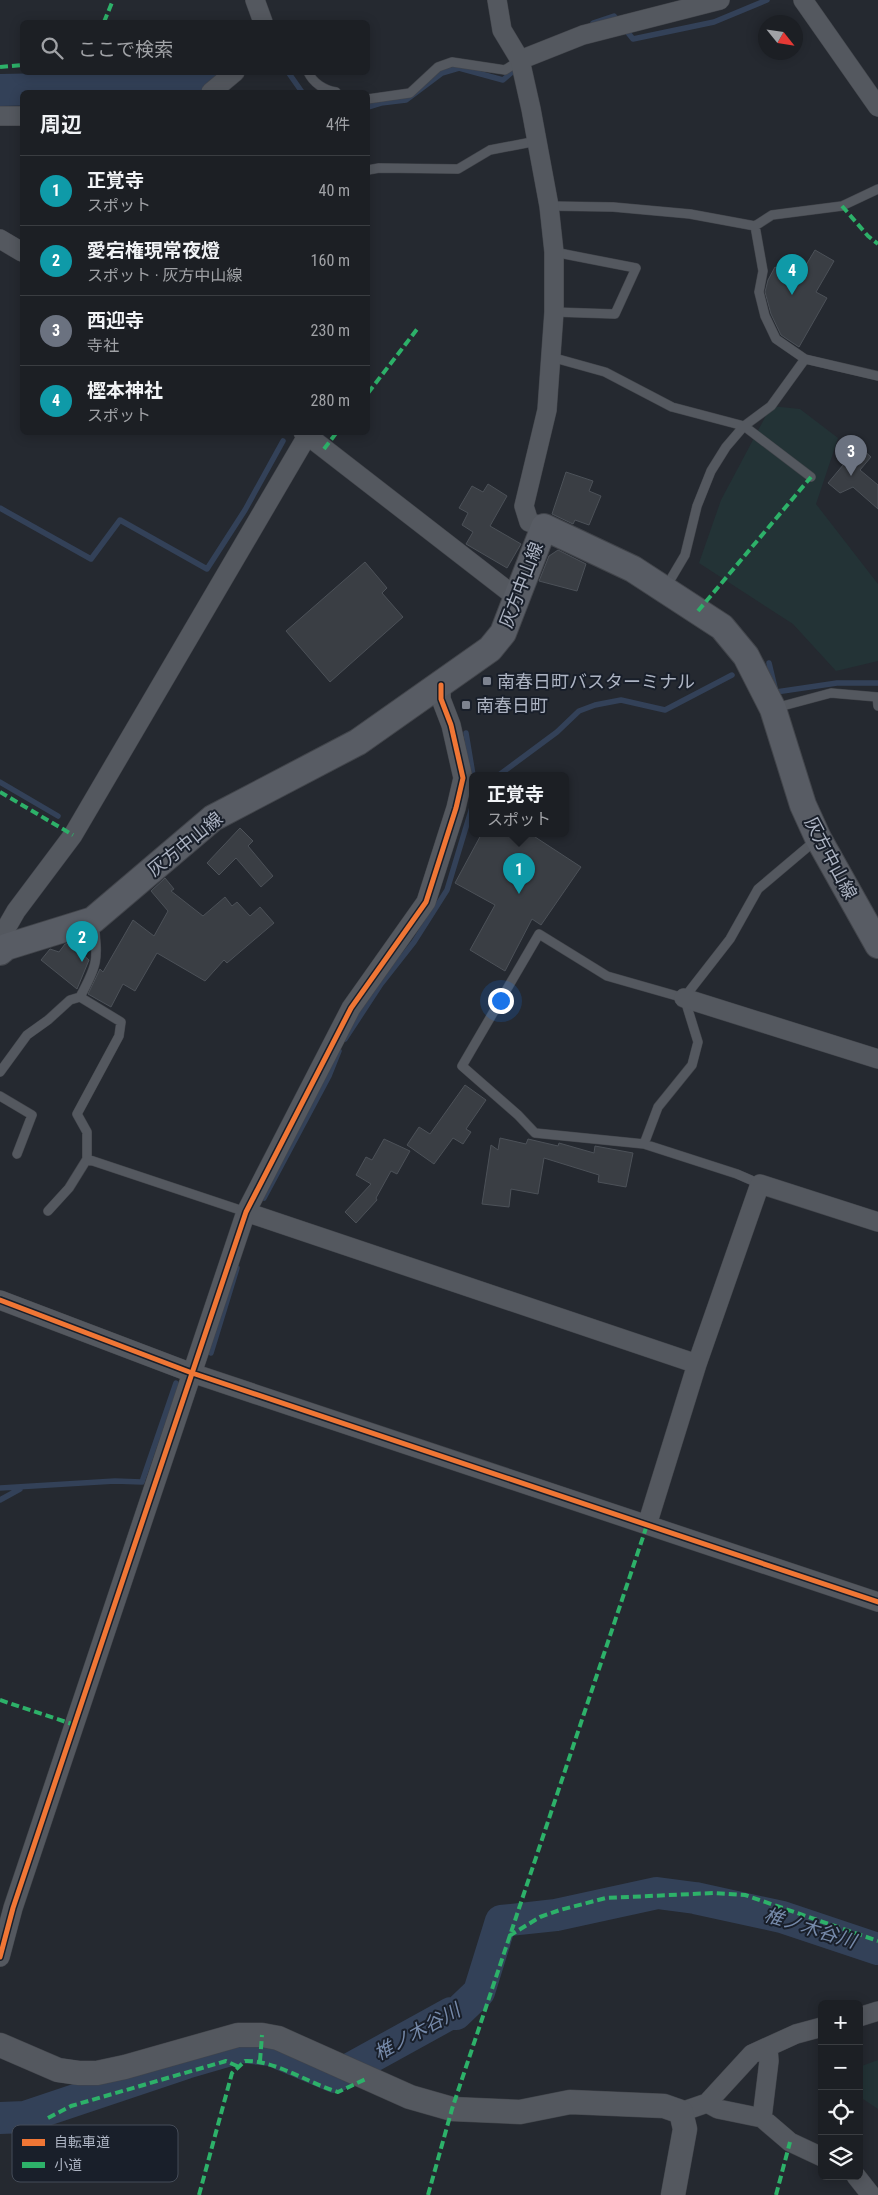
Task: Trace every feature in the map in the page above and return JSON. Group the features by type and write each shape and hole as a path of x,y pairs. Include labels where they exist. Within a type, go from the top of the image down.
{"main road":[{"name":"灰方中山線","path":"3,949 94,920 214,818 358,742 490,649 498,640 517,598 544,527 634,569 722,627 746,656 773,709 803,805 818,838 878,945"}],"street":[{"path":"255,0 262,20"},
{"path":"497,0 502,30 520,60 549,206 554,252 554,312 547,410 524,506 529,522 544,527"},
{"path":"520,60 583,35 720,0"},
{"path":"803,0 878,107"},
{"path":"213,90 231,75"},
{"path":"0,116 20,116"},
{"path":"0,239 20,251"},
{"path":"3,949 4,932 16,911 73,835 304,435"},
{"path":"306,435 517,598"},
{"path":"0,1957 13,1908 246,1212 351,1008 426,902 456,808 463,778 451,724 441,699 441,685"},
{"path":"684,998 878,1059"},
{"path":"647,1525 697,1364 760,1184 878,1222"},
{"path":"246,1212 697,1364"},
{"path":"0,1300 192,1373 878,1602"},
{"path":"863,2016 878,2012"},
{"path":"0,2046 58,2070 88,2073 125,2067 238,2035 262,2035 278,2038 410,2097 452,2109 520,2112 570,2102 664,2106 681,2112 707,2103 752,2054 796,2034 818,2028"},
{"path":"762,2118 769,2061 768,2047"},
{"path":"707,2103 718,2109 762,2118 790,2142 818,2155"},
{"path":"673,2195 685,2129 681,2112"},
{"path":"859,2180 871,2195"}],"lane":[{"path":"370,99 410,93 438,67 452,62 505,70 520,60"},
{"path":"309,75 311,79 326,90"},
{"path":"370,170 379,168 458,169 490,150 537,141"},
{"path":"549,206 613,207 690,214 755,226 772,215 842,206 878,189"},
{"path":"755,226 764,271 759,292 766,316 776,339 806,359 878,376"},
{"path":"554,252 636,268 615,314 554,312"},
{"path":"551,357 605,372 672,407 744,426 811,477"},
{"path":"664,589 685,555 697,506 711,471 726,447 744,426 771,406 806,359"},
{"path":"773,709 832,693 876,697 878,706"},
{"path":"684,998 730,939 758,889 818,838"},
{"path":"0,1072 27,1035 48,1020 70,1000 80,997 94,971 97,953 94,920"},
{"path":"684,998 607,976 539,934 462,1066 518,1115 535,1133 644,1144 737,1174 760,1184"},
{"path":"48,1211 69,1188 87,1159 87,1132 77,1114 119,1036 121,1022 80,997"},
{"path":"644,1144 658,1107 692,1065 698,1042 684,998"},
{"path":"0,1096 32,1115 17,1154"},
{"path":"87,1159 246,1212"}],"shaded area":[{"path":"771,406 800,409 838,438 816,504 878,584 878,661 836,671 793,624 699,563 721,500"},
{"path":"878,2060 878,2109 863,2099 863,2066"}],"building":[{"path":"815,250 834,261 816,292 827,298 799,347 781,335 771,314 765,292 768,280 775,267 797,280"},
{"path":"859,446 871,457 860,470 878,485 878,509 853,487 840,493 828,483"},
{"path":"566,472 593,481 589,491 601,496 589,525 575,520 573,524 552,514"},
{"path":"488,484 507,496 490,526 521,544 507,568 466,544 473,532 462,525 468,513 459,508 472,486 483,492"},
{"path":"558,550 586,564 577,591 539,581 549,556"},
{"path":"365,562 387,588 382,593 403,617 330,682 286,631"},
{"path":"240,828 253,841 248,846 273,876 261,887 236,858 219,875 207,863"},
{"path":"480,837 535,837 581,867 541,925 532,919 505,971 470,950 495,905 455,883"},
{"path":"165,878 174,889 171,891 203,916 225,897 232,906 237,902 250,916 260,907 274,923 227,963 224,960 205,981 157,953 135,991 123,984 111,1007 88,994 100,969 103,972 133,920 154,936 168,911 151,891"},
{"path":"70,943 89,960 77,989 41,960 50,949 59,952 65,944"},
{"path":"465,1085 486,1100 466,1129 471,1132 463,1144 453,1138 434,1164 407,1145 419,1127 430,1134"},
{"path":"500,1138 526,1144 528,1139 558,1146 559,1143 594,1153 595,1146 633,1153 626,1187 598,1182 599,1175 544,1158 538,1194 511,1189 509,1207 482,1204 491,1145 498,1150"},
{"path":"384,1139 410,1151 397,1174 391,1171 376,1198 377,1200 356,1223 345,1212 371,1184 356,1175 366,1157 372,1160"}],"waterway":[{"path":"625,29 633,39 714,22 767,0"},
{"path":"593,23 614,16 619,22"},
{"path":"370,106 406,100 442,73 459,68 503,80 519,66"},
{"path":"0,90 158,87 199,78 204,75"},
{"path":"290,75 301,90"},
{"path":"0,508 91,559 120,520 207,569 245,510 283,441"},
{"path":"769,663 776,692 837,683 878,683"},
{"path":"503,772 557,732 579,711 595,705 621,700 665,710 732,675"},
{"path":"466,733 472,772"},
{"path":"0,782 58,816"},
{"path":"345,1039 381,984 414,942 447,890 469,817"},
{"path":"264,1198 329,1076 339,1051"},
{"path":"211,1353 237,1268"},
{"path":"0,1488 115,1481 142,1482 176,1383"},
{"path":"0,1500 20,1489"},
{"name":"椎ノ木谷川","path":"0,2118 25,2117 186,2063 241,2047 271,2050 335,2077 451,2013 456,2014 479,1992 501,1921 556,1915 657,1893 695,1898 782,1917 878,1949"}],"marked path":[{"path":"105,20 113,0"},
{"path":"0,67 20,65"},
{"path":"842,206 868,236 878,244"},
{"path":"370,390 418,328"},
{"path":"324,449 335,435"},
{"path":"698,611 811,477"},
{"path":"0,792 73,835"},
{"path":"428,2195 452,2109 647,1525"},
{"path":"0,1700 75,1725"},
{"path":"509,1936 540,1917 606,1898 714,1893 745,1895 878,1941"},
{"path":"260,2061 262,2035"},
{"path":"48,2118 71,2106 226,2061 239,2067"},
{"path":"199,2195 232,2073 245,2061 268,2064 338,2092 368,2078"},
{"path":"776,2195 790,2142"}],"cycle path":[{"path":"0,1957 13,1908 246,1212 351,1008 426,902 456,808 463,778 451,725 441,699 441,685"},
{"path":"0,1300 192,1373 878,1602"}],"place":[{"name":"樫本神社","path":"792,295"},
{"name":"西迎寺","path":"851,476"},
{"name":"南春日町バスターミナル","path":"487,681"},
{"name":"南春日町","path":"466,705"},
{"name":"正覚寺","path":"519,894"},
{"name":"愛宕権現常夜燈","path":"82,962"}]}
